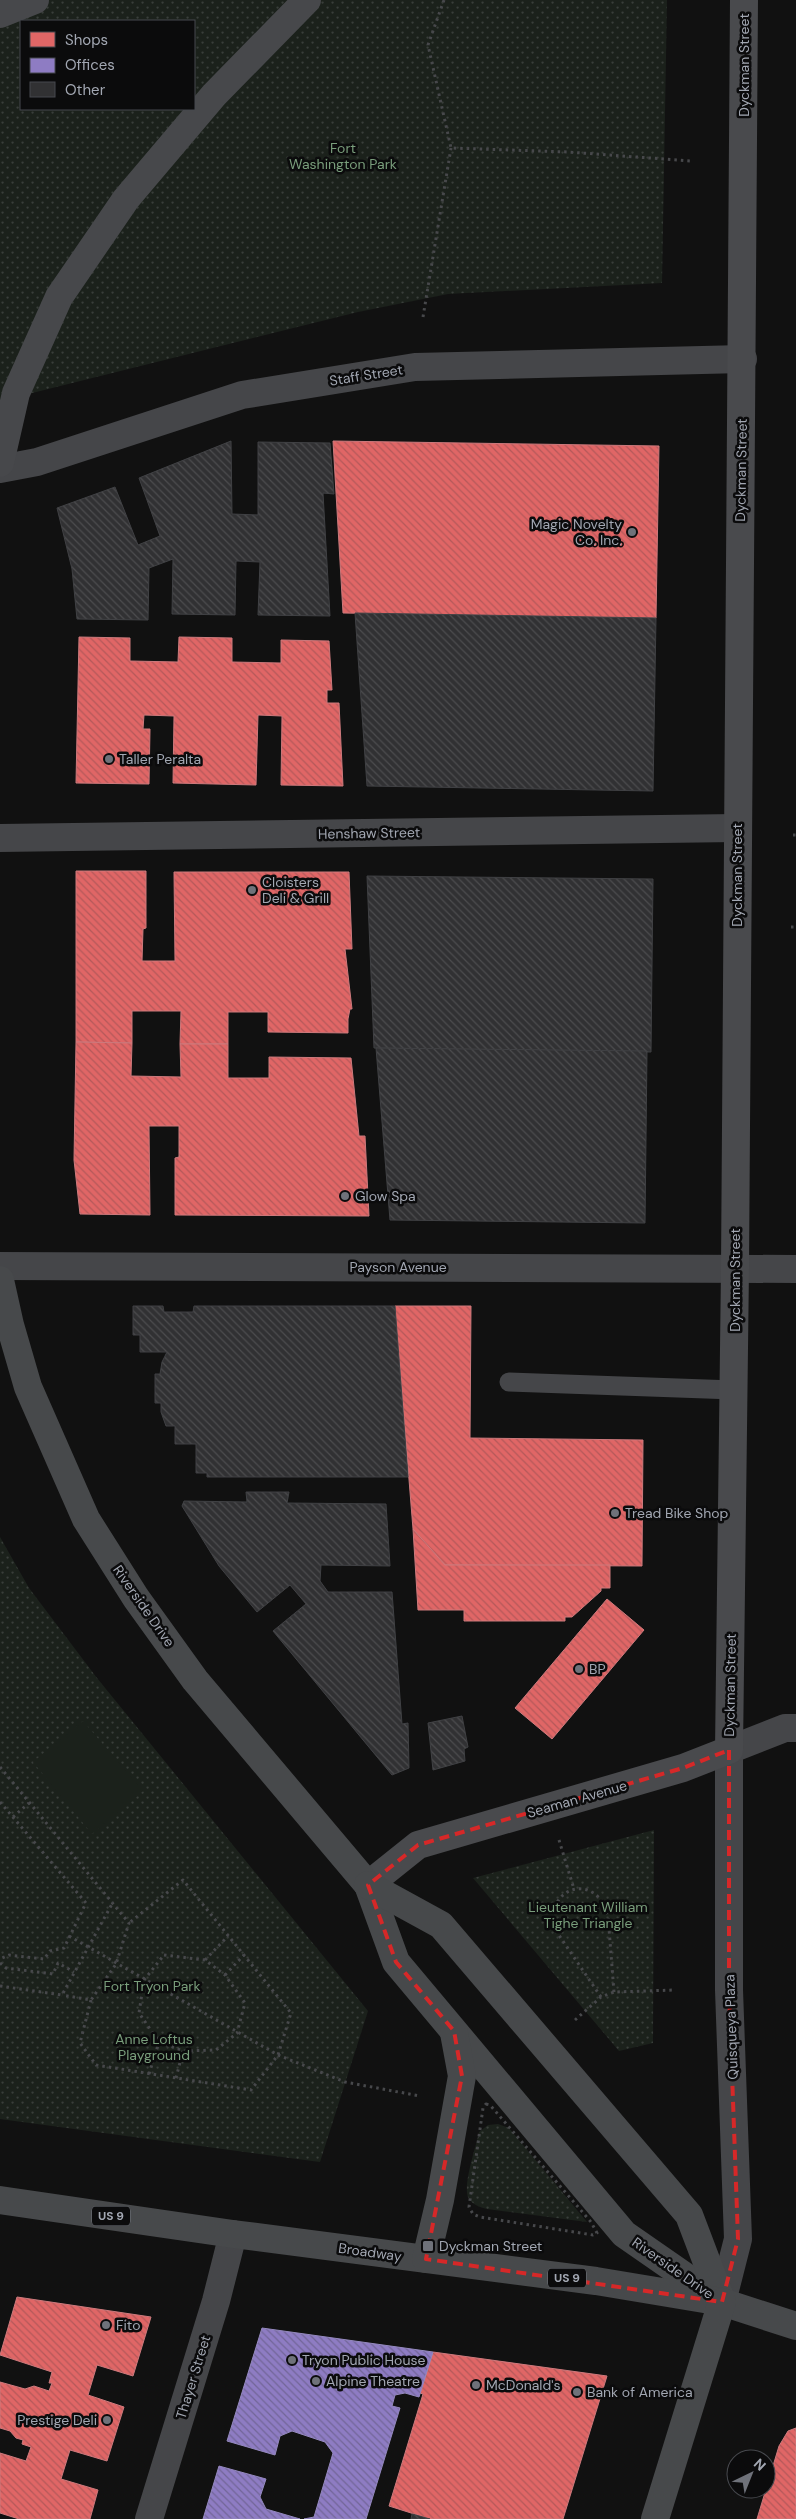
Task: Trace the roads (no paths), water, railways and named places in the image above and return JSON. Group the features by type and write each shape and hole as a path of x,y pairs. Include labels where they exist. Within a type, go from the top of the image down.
{"highway":[{"path":"0,14 35,0"},
{"path":"0,463 16,393 59,297 126,198 214,95 307,0"}],"main road":[{"name":"Dyckman Street","path":"729,1750 743,359 744,0"},
{"name":"Riverside Drive","path":"0,1280 10,1325 28,1387 86,1519 136,1598 195,1680 368,1885 396,1962 624,2234 722,2302"},
{"name":"Seaman Avenue","path":"368,1885 418,1845 683,1768 729,1750"},
{"name":"Riverside Drive","path":"368,1885 441,1925 689,2215 722,2302"},
{"path":"426,2259 440,2200 462,2076 454,2031"},
{"name":"Broadway","path":"0,2200 233,2234 596,2281 722,2302 796,2326"},
{"path":"656,2519 722,2302"}],"street":[{"name":"Staff Street","path":"0,468 37,462 242,395 415,367 743,359"},
{"name":"Henshaw Street","path":"0,838 737,828"},
{"name":"Payson Avenue","path":"0,1266 796,1269"},
{"name":"Seaman Avenue","path":"729,1750 785,1728 796,1728"},
{"name":"Quisqueya Plaza","path":"722,2302 738,2239 730,1990 729,1750"},
{"name":"Thayer Street","path":"149,2519 216,2301 233,2234"}],"lane":[{"path":"509,1382 734,1390"}],"place":[{"name":"Magic Novelty Co. Inc.","path":"632,532"},
{"name":"Taller Peralta","path":"109,759"},
{"name":"Cloisters Deli & Grill","path":"252,890"},
{"name":"Glow Spa","path":"345,1196"},
{"name":"Tread Bike Shop","path":"615,1513"},
{"name":"BP","path":"579,1669"},
{"name":"Dyckman Street","path":"428,2246"},
{"name":"Fito","path":"106,2325"},
{"name":"Tryon Public House","path":"292,2360"},
{"name":"Alpine Theatre","path":"316,2381"},
{"name":"McDonald's","path":"476,2385"},
{"name":"Bank of America","path":"577,2392"},
{"name":"Prestige Deli","path":"107,2420"}],"park label":[{"name":"Fort Washington Park","path":"343,156"},
{"name":"Lieutenant William Tighe Triangle","path":"588,1915"},
{"name":"Fort Tryon Park","path":"152,1986"},
{"name":"Anne Loftus Playground","path":"154,2048"}]}
